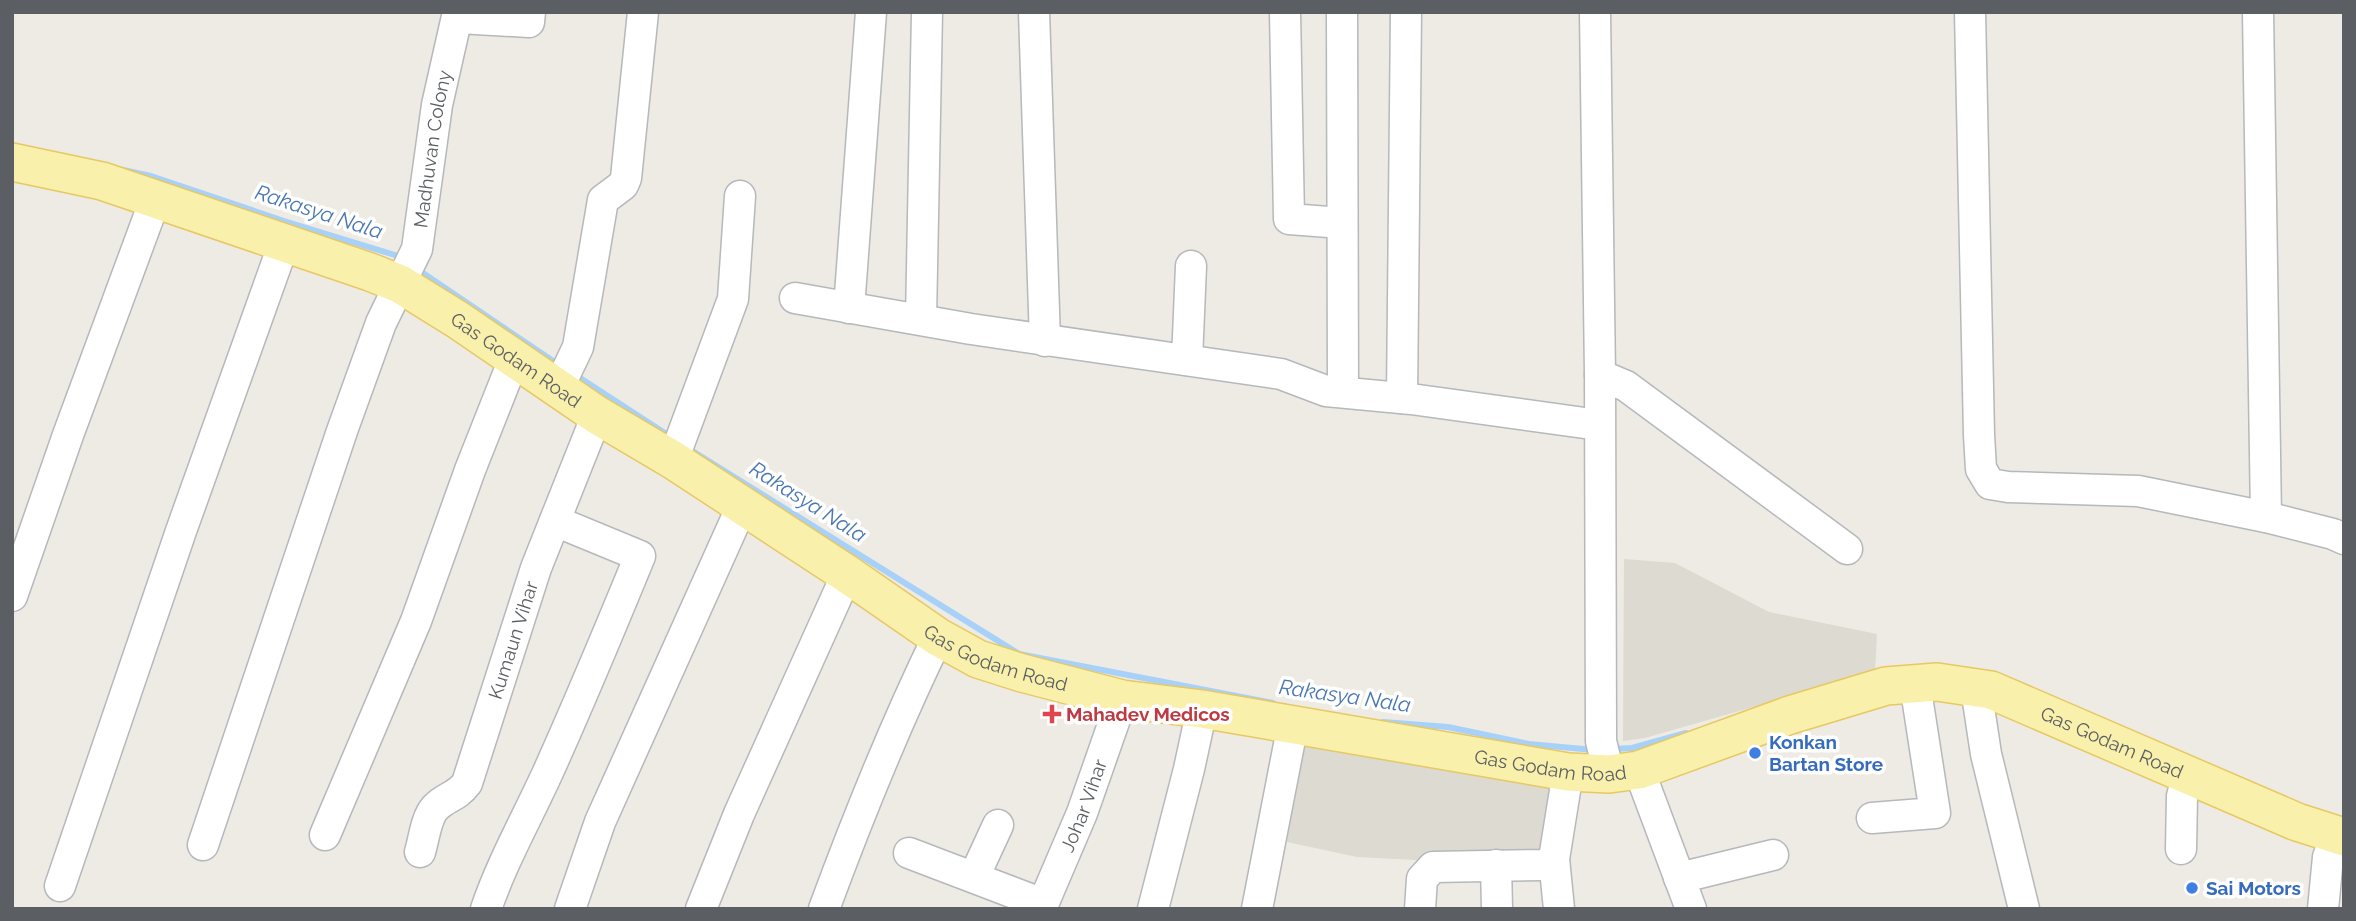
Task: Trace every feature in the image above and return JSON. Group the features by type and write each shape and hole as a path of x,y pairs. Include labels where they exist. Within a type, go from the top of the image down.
{"main road":[{"name":"Gas Godam Road","path":"12,162 102,181 284,243 408,269 458,320 514,359 565,374 597,415 678,448 742,506 938,637 978,659 1022,673 1122,699 1202,709 1567,772 1790,715 1886,686 1937,681 1991,690 2297,822 2340,836"}],"street":[{"path":"458,15 529,22 530,12"},
{"path":"565,374 578,347 603,200 623,185 626,178 643,12"},
{"path":"849,308 871,12"},
{"path":"921,320 928,12"},
{"path":"1034,12 1045,341"},
{"path":"1285,12 1289,219 1342,223"},
{"path":"1342,12 1343,391"},
{"path":"1402,398 1406,12"},
{"path":"1595,12 1599,425 1613,760 1679,878 1691,909"},
{"path":"1970,12 1980,469 1990,484 2008,487 2138,491 2266,517 2344,539"},
{"path":"2258,12 2266,517"},
{"name":"Madhuvan Colony","path":"203,845 342,431 381,323 408,269 437,105 458,15"},
{"path":"678,448 733,299 740,196"},
{"path":"12,596 155,200"},
{"path":"60,886 181,531 284,243"},
{"path":"1187,360 1191,266"},
{"path":"794,298 1045,341 1281,374 1326,391 1402,398 1599,425"},
{"path":"325,835 416,621 470,470 514,359"},
{"path":"1600,375 1626,386 1847,549"},
{"name":"Kumaun Vihar","path":"420,852 433,810 443,801 460,793 467,783 536,568 597,415"},
{"path":"570,909 600,822 742,506"},
{"path":"486,909 498,873 524,824 586,689 640,556 555,521"},
{"path":"701,909 739,814 847,574"},
{"path":"824,909 853,830 914,685 938,637"},
{"path":"1872,818 1935,813 1915,684"},
{"path":"1976,688 1986,754 2024,909"},
{"name":"Johar Vihar","path":"1042,906 1082,813 1122,699"},
{"path":"1153,909 1202,709"},
{"path":"1257,909 1293,724"},
{"path":"1559,909 1554,859 1567,772"},
{"path":"2181,849 2182,796 2188,775"},
{"path":"974,877 998,825"},
{"path":"2322,909 2328,857 2340,836"},
{"path":"909,853 1042,906"},
{"path":"1679,878 1773,855"},
{"path":"1420,909 1422,879 1433,867 1544,865 1554,859"},
{"path":"1496,865 1497,909"}],"shaded area":[{"path":"1624,559 1675,563 1769,612 1877,634 1875,672 1645,738 1623,741"},
{"path":"1303,740 1557,781 1552,851 1435,861 1357,857 1287,842"}],"waterway":[{"name":"Rakasya Nala","path":"123,170 151,176 402,259"},
{"name":"Rakasya Nala","path":"417,269 559,365"},
{"name":"Rakasya Nala","path":"574,374 674,439"},
{"name":"Rakasya Nala","path":"686,447 1019,654 1273,703"},
{"name":"Rakasya Nala","path":"1383,722 1448,727 1529,744 1594,750"},
{"path":"1612,749 1632,748 1686,733"}],"place":[{"name":"Mahadev Medicos","path":"1052,714"},
{"name":"Konkan Bartan Store","path":"1755,753"},
{"name":"Sai Motors","path":"2192,888"}]}
